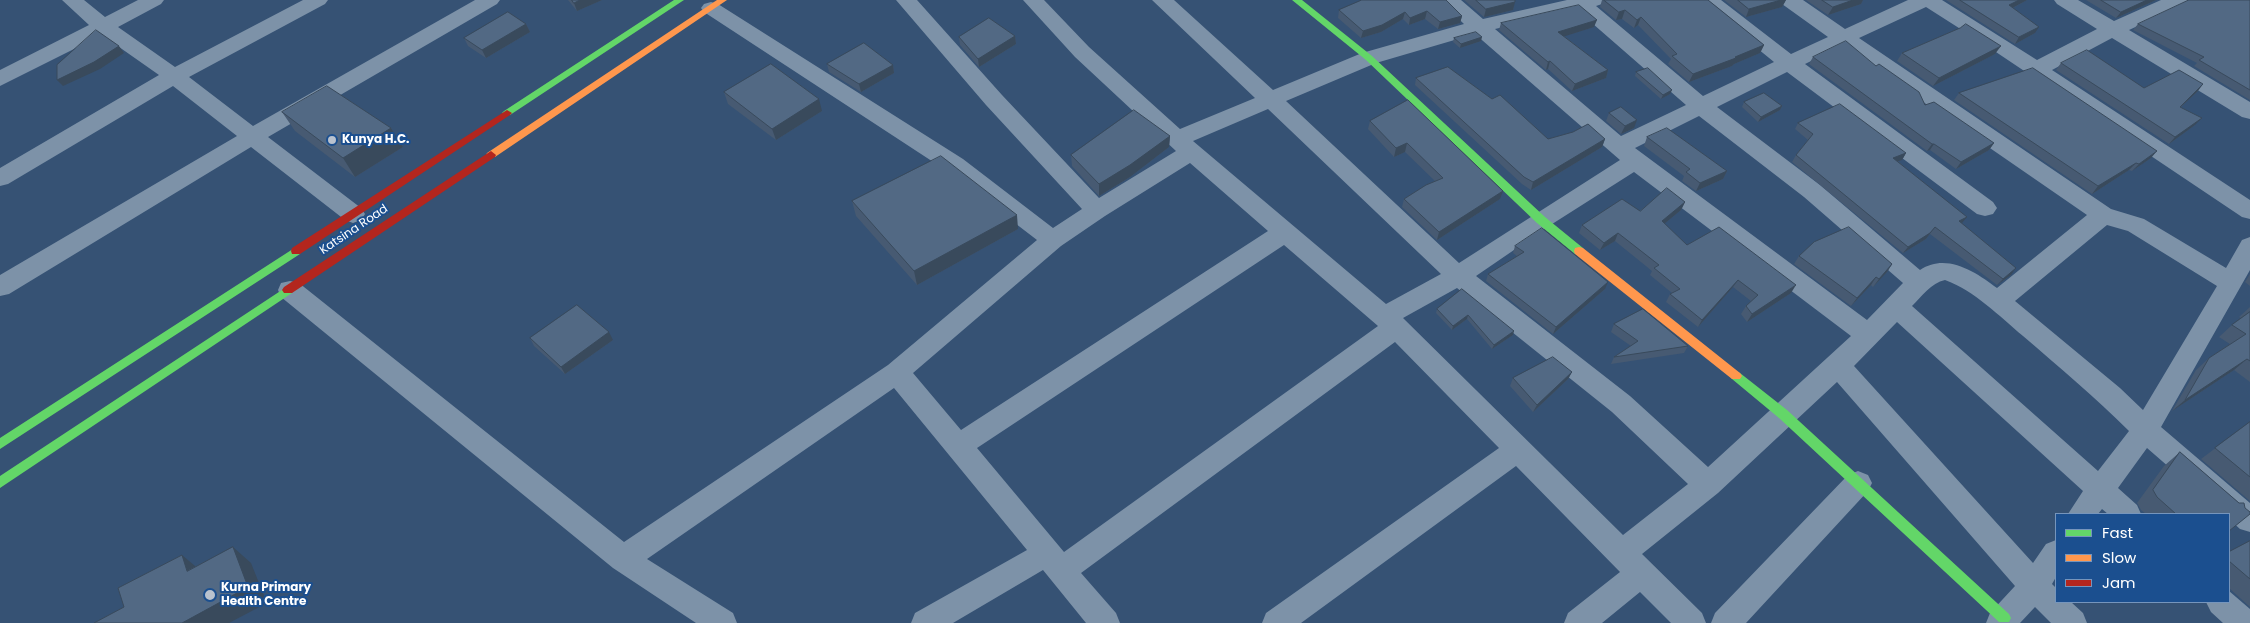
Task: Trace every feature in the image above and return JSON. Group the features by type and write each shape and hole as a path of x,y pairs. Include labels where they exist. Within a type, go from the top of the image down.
{"main road":[{"name":"Katsina Road","path":"0,444 680,0"},
{"path":"1296,0 1369,58 1541,220 1783,414 2002,621"},
{"name":"Katsina Road","path":"0,483 717,4"}],"street":[{"path":"72,0 103,26 174,76 353,214"},
{"path":"0,79 154,0"},
{"path":"0,178 174,76 318,0"},
{"path":"0,286 253,136 490,0"},
{"path":"906,0 994,100 1097,210"},
{"path":"1033,0 1082,52 1184,146 1390,322 1691,623"},
{"path":"1162,0 1458,276 1621,404 1708,485"},
{"path":"1449,0 1628,154 1868,335"},
{"path":"1708,0 1789,63 1985,208"},
{"path":"1789,0 2104,214 2136,225 2231,283"},
{"path":"926,623 1055,562 1390,322 1541,220 1628,154 1702,107 1789,63 1926,0 2037,69 2250,211"},
{"path":"2064,0 2250,112"},
{"path":"2037,69 2113,29 2178,0"},
{"path":"624,559 897,372 1053,240 1184,146 1270,99 1369,58 1551,5 1589,2 1702,107 1812,191 1919,283"},
{"path":"717,4 955,165 1053,240"},
{"path":"1998,301 2104,214"},
{"path":"958,446 1284,232"},
{"path":"2083,513 2145,430 2231,283 2250,246"},
{"path":"1579,623 1632,562 1708,485 1783,414 1838,366 1919,283 1932,274 1946,271 1966,278 1998,301 2111,396 2145,430 2250,520"},
{"path":"290,290 624,559 722,623"},
{"path":"1896,306 2126,513"},
{"path":"1838,366 2034,586 2072,623"},
{"path":"897,372 1105,623"},
{"path":"1277,623 1518,449"},
{"path":"1726,623 1858,483"},
{"path":"2002,621 2034,586 2055,554"},
{"path":"2222,603 2244,623"}],"building":[{"path":"1362,0 1446,0 1462,16 1440,22 1427,11 1410,18 1405,12 1382,25 1363,31 1339,10"},
{"path":"1476,0 1515,0 1515,2 1486,9"},
{"path":"1604,0 1708,0 1764,45 1693,74 1672,56 1677,54 1641,17 1637,20 1625,10 1619,12"},
{"path":"1738,0 1781,0 1749,9"},
{"path":"1822,0 1853,0 1833,7"},
{"path":"1960,0 2019,0 2009,5 2039,27 2019,37"},
{"path":"2101,0 2147,0 2121,12"},
{"path":"2189,0 2250,0 2250,90 2199,60 2204,57 2138,24"},
{"path":"1579,5 1597,20 1558,32 1608,70 1575,84 1550,61 1548,62 1501,23"},
{"path":"508,12 526,24 482,50 464,38"},
{"path":"989,18 1015,36 978,59 959,37"},
{"path":"1966,24 2001,46 1939,78 1902,53 1960,28"},
{"path":"96,30 119,46 94,62 57,80 57,65"},
{"path":"1476,32 1482,37 1461,44 1454,38"},
{"path":"1846,41 1876,66 1879,64 1919,92 1925,105 1934,102 1994,143 1961,162 1932,144 1813,57"},
{"path":"864,43 893,65 859,84 827,64"},
{"path":"2087,50 2144,88 2179,70 2203,84 2180,107 2202,118 2175,137 2061,63"},
{"path":"771,64 819,99 772,129 724,92"},
{"path":"1448,67 1492,99 1500,95 1548,139 1573,132 1588,124 1605,139 1533,182 1524,177 1416,78"},
{"path":"1648,68 1672,90 1663,95 1636,72"},
{"path":"2033,68 2157,151 2139,164 2136,163 2098,186 1959,93"},
{"path":"327,86 391,128 343,158 282,112"},
{"path":"1764,93 1782,106 1761,117 1744,102"},
{"path":"1408,100 1503,191 1439,232 1404,199 1426,185 1443,178 1407,143 1396,148 1370,121"},
{"path":"1840,104 1906,153 1893,158 1967,217 1959,221 2016,268 2003,279 1935,227 1930,233 1908,247 1796,155 1813,134 1798,123"},
{"path":"1621,107 1637,120 1625,126 1609,113"},
{"path":"1134,110 1170,136 1130,165 1099,184 1071,155"},
{"path":"1667,128 1727,171 1700,183 1686,172 1690,169 1647,137"},
{"path":"941,156 1017,215 914,271 852,201"},
{"path":"1667,188 1685,202 1662,221 1687,245 1719,227 1796,285 1752,314 1746,306 1758,295 1738,280 1702,320 1670,294 1680,289 1654,268 1659,265 1618,233 1604,243 1582,225 1622,199 1640,211"},
{"path":"1849,227 1892,264 1879,279 1876,277 1857,298 1799,256 1814,242"},
{"path":"1542,228 1608,282 1556,327 1488,274 1524,252 1515,246"},
{"path":"1462,289 1514,331 1494,345 1468,315 1453,326 1437,309"},
{"path":"577,305 609,332 561,367 530,338"},
{"path":"1643,309 1688,346 1614,357 1638,341 1614,324"},
{"path":"2250,312 2250,361 2247,359 2185,400 2209,358 2246,334 2232,325"},
{"path":"1553,357 1572,372 1537,405 1513,378"},
{"path":"2250,422 2250,477 2215,448"},
{"path":"2180,452 2239,503 2244,503 2245,508 2250,514 2230,530 2230,513 2175,513 2157,497 2153,490"},
{"path":"2250,541 2250,579 2230,562 2230,551"},
{"path":"233,547 248,587 182,623 94,623 124,607 118,588 182,555 187,571"}],"traffic: fast":[{"path":"507,113 680,0"},
{"path":"1296,0 1369,58 1541,220 1579,251"},
{"path":"0,444 296,251"},
{"path":"0,483 288,290"},
{"path":"1736,376 1783,414 2004,618"}],"traffic: slow":[{"path":"491,155 723,0"},
{"path":"1579,251 1736,376"}],"traffic: jam":[{"path":"296,251 507,113"},
{"path":"288,290 491,155"}],"place":[{"name":"Kunya H.C.","path":"332,140"},
{"name":"Kurna Primary Health Centre","path":"210,595"}]}
